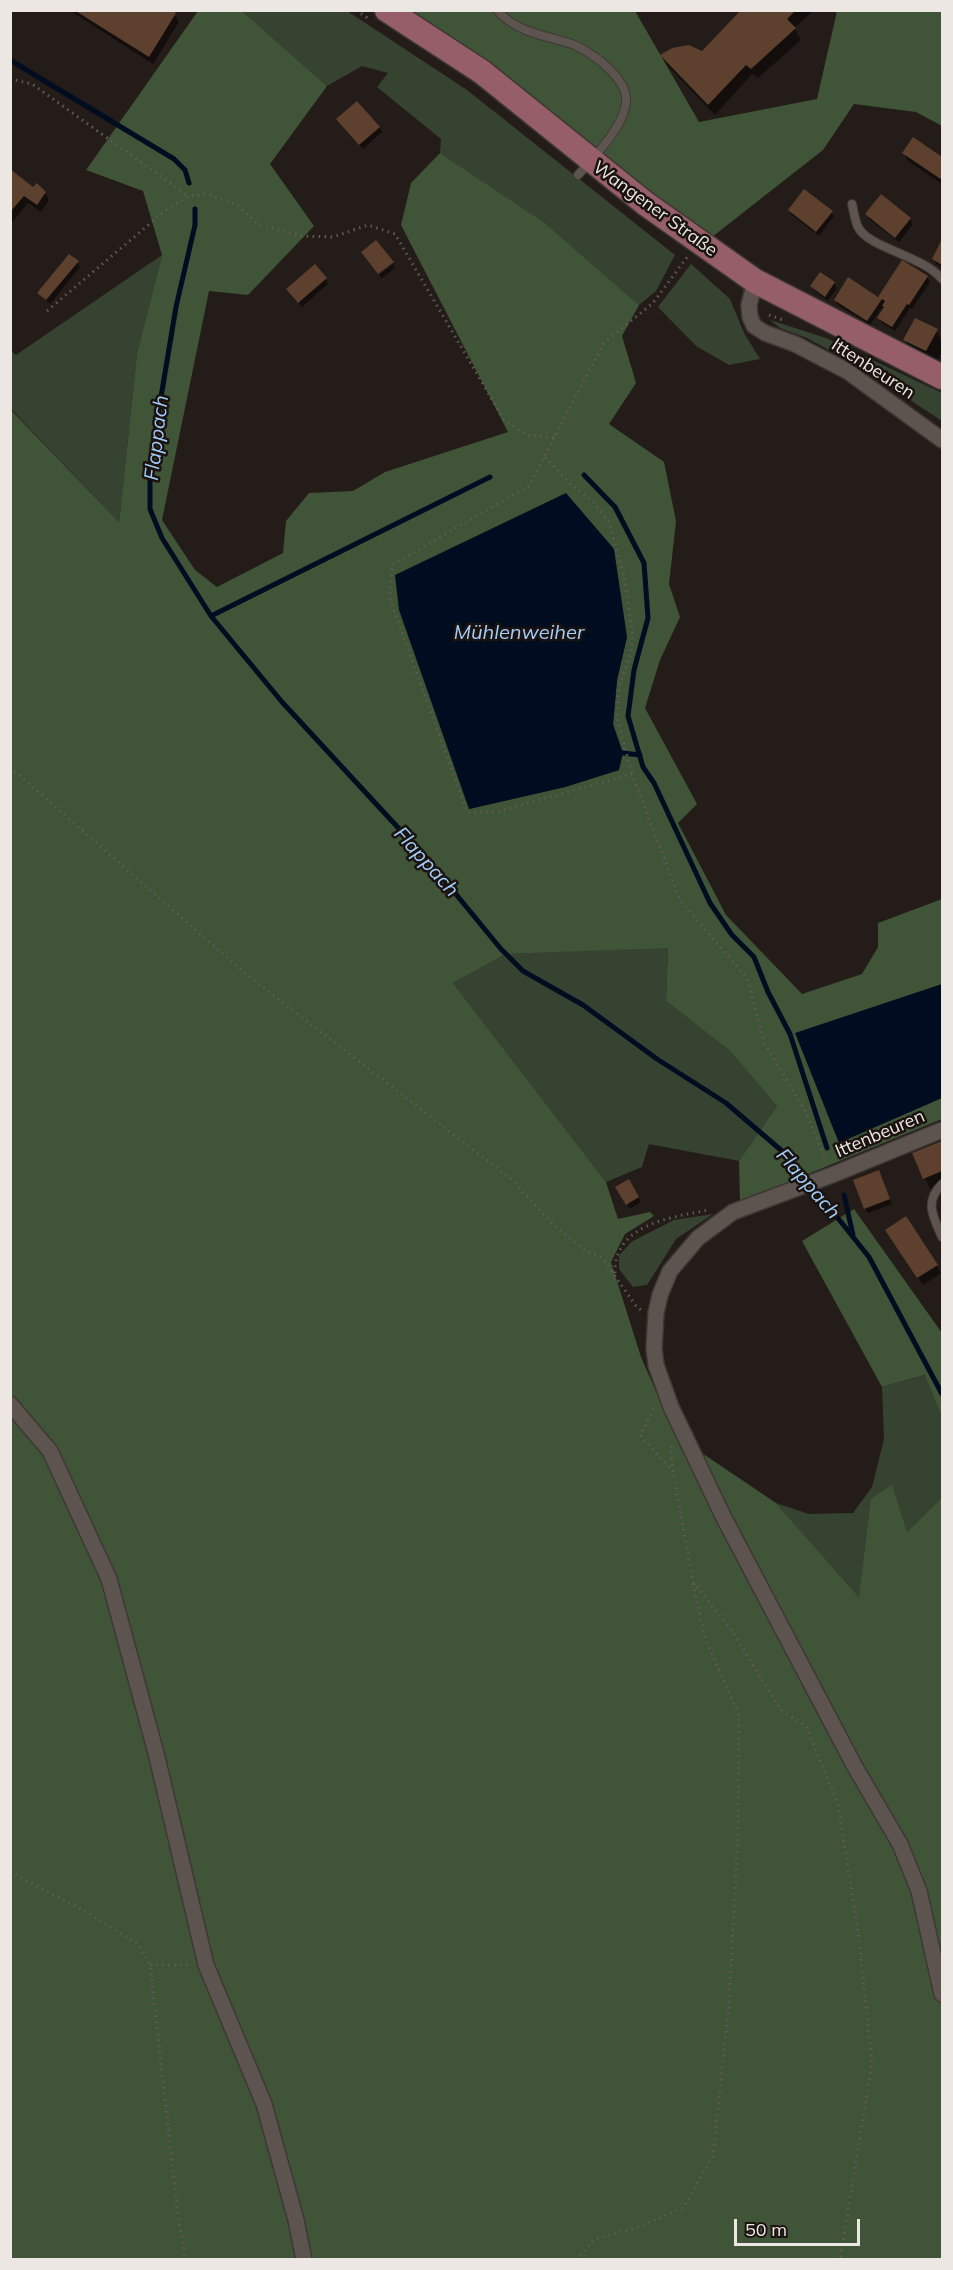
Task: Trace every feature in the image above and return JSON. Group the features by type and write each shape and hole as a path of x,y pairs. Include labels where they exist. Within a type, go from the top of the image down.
{"main road":[{"name":"Wangener Straße","path":"387,10 482,72 584,168 755,281 942,377"}],"street":[{"name":"Ittenbeuren","path":"755,281 749,305 750,317 754,326 847,371 942,440"},
{"name":"Ittenbeuren","path":"942,1130 733,1212 698,1238 670,1271 660,1295 656,1313 654,1348 656,1365 671,1407 724,1518 855,1767 900,1844 920,1891 942,1994"},
{"path":"10,1404 50,1451 109,1579 156,1753 206,1965 264,2104 296,2220 304,2259"}],"lane":[{"path":"497,10 508,22 540,36 574,45 605,64 621,82 626,98 621,119 584,168"},
{"path":"852,204 859,229 870,241 935,270 942,279"},
{"path":"942,1184 934,1192 931,1212 942,1236"}],"path":[{"path":"10,79 32,84 188,196"},
{"path":"47,311 166,210 188,196 206,194 236,204 258,224 298,236 333,237 368,225 395,234 504,420 527,435 554,438"},
{"path":"632,774 496,812 467,812 390,599 392,565 530,485 604,343 653,303 697,241"},
{"path":"545,457 570,484 592,502 609,522 624,576 633,635 630,656 619,686 617,718 632,774 680,900 747,978 765,1044 805,1111 827,1177"},
{"path":"10,767 246,974 511,1179 554,1225 584,1249 603,1259 636,1306 646,1314 656,1313"},
{"path":"615,1275 616,1256 634,1232 651,1224 687,1214 718,1208 733,1212"},
{"path":"665,1389 640,1435 673,1471"},
{"path":"576,2259 594,2240 640,2226 682,2208 713,2156 729,2004 738,1836 739,1715 705,1638 693,1581 673,1471 670,1432 682,1427"},
{"path":"693,1581 732,1631 781,1710 806,1726 838,1804 858,1931 872,2063 840,2259"},
{"path":"10,1872 88,1913 139,1945 150,1965 178,2215 186,2259"},
{"path":"150,1965 206,1965"}],"green space":[{"path":"198,11 242,11 327,86 270,164 314,226 248,295 209,291 162,520 195,570 217,587 283,553 286,521 309,493 353,491 385,472 508,432 401,225 411,183 440,153 545,223 639,305 622,336 636,383 609,424 664,462 676,521 669,584 680,617 660,660 645,708 697,804 678,823 726,915 802,994 862,974 878,947 878,923 942,899 942,1119 740,1202 739,1161 777,1106 730,1051 666,1001 668,948 506,954 453,983 606,1182 618,1219 650,1212 654,1216 625,1234 611,1262 641,1357 675,1435 776,1503 859,1597 871,1499 892,1485 907,1532 942,1497 942,2259 11,2259 10,409 119,522 137,354 162,255 143,191 86,170","holes":["627,637 617,680 613,724 619,770 565,787 469,809"]},
{"path":"242,11 347,11 467,90 675,255 656,291 639,305 545,223 440,153 441,139 377,87 388,73 362,66 327,86"},
{"path":"387,11 635,11 699,122 817,99 837,11 942,11 942,126 916,112 854,104 823,150 712,237"},
{"path":"162,255 137,355 119,522 11,409 10,350 16,355"},
{"path":"691,264 730,299 744,333 760,359 729,365 696,346 658,307"},
{"path":"770,320 826,338 942,393 942,421 860,367 807,338 780,328"},
{"path":"668,947 666,1001 730,1051 777,1106 739,1161 649,1144 642,1167 606,1182 453,983 506,954"},
{"path":"854,1209 942,1333 942,1417 925,1375 882,1387 802,1241"},
{"path":"713,1214 676,1239 647,1285 633,1287 619,1269 619,1256 631,1242 674,1220"},
{"path":"926,1375 942,1417 942,1497 906,1533 859,1597 776,1503 809,1514 853,1513 872,1487 884,1439 882,1387"}],"water":[{"name":"Mühlenweiher","path":"566,493 614,549 627,637 617,680 613,724 623,753 619,770 565,787 469,809 399,610 395,575"},
{"path":"942,984 942,1098 839,1143 795,1033"}],"building":[{"path":"74,10 171,10 176,13 149,57"},
{"path":"741,10 796,10 787,19 796,28 751,69 746,65 708,105 660,55 672,48 689,45 702,51"},
{"path":"357,101 380,127 359,145 336,119"},
{"path":"913,137 942,157 942,180 902,153"},
{"path":"10,169 33,187 37,183 46,192 37,205 24,196 10,212"},
{"path":"804,189 833,211 816,232 788,210"},
{"path":"881,194 911,218 895,238 865,214"},
{"path":"942,239 942,265 932,259"},
{"path":"376,240 394,262 378,274 361,252"},
{"path":"69,254 79,261 46,300 37,293"},
{"path":"902,260 928,276 892,327 877,318 884,307 882,306 885,301 882,299 867,321 834,300 848,277 878,297"},
{"path":"315,264 327,278 298,303 286,289"},
{"path":"820,272 835,282 825,297 810,286"},
{"path":"915,318 938,329 926,351 903,340"},
{"path":"942,1141 942,1171 923,1179 912,1153"},
{"path":"879,1170 890,1199 864,1209 853,1180"},
{"path":"629,1179 639,1197 626,1205 615,1187"},
{"path":"906,1216 938,1265 917,1278 885,1230"}],"waterway":[{"name":"Flappach","path":"10,60 174,159 185,170 189,183"},
{"name":"Flappach","path":"195,209 195,225 176,307 150,463 150,509 162,538 211,616 282,702 427,859 501,949 523,971 583,1005 657,1059 726,1103 789,1157 869,1257 942,1394"},
{"path":"584,475 615,507 644,563 648,618 634,670 628,716 643,767 654,783 710,903 732,935 754,957 768,992 790,1034 827,1148"},
{"path":"211,616 490,477"},
{"path":"623,753 640,755"},
{"path":"844,1195 853,1235"}]}
